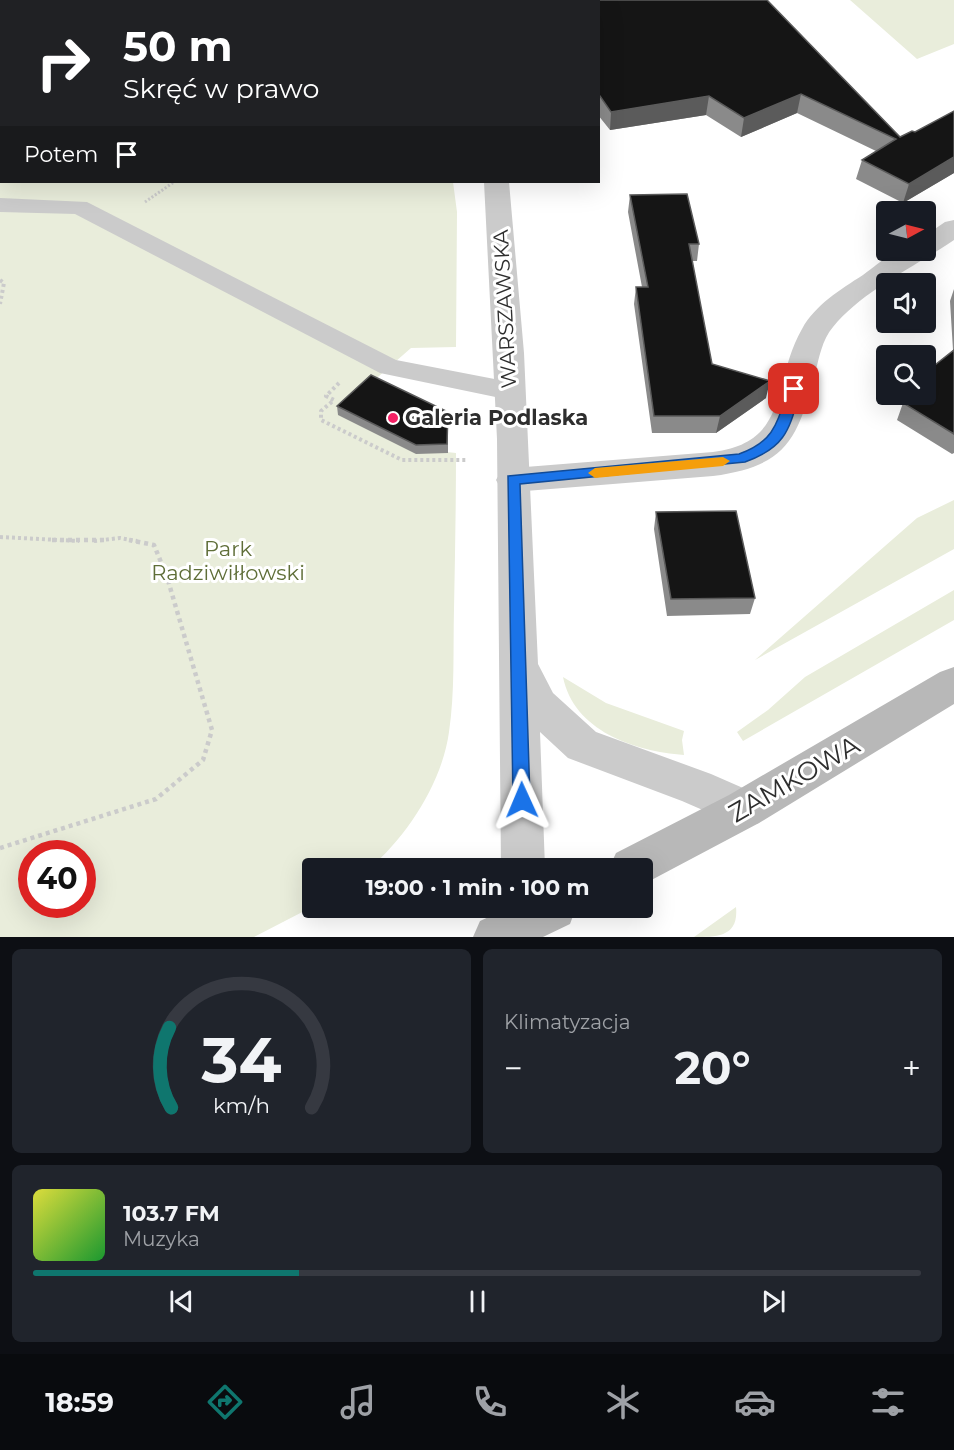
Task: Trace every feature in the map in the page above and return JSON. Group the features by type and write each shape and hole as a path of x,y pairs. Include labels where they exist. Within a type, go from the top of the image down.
{"main road":[{"name":"ZAMKOWA","path":"651,858 744,810 954,684"}],"street":[{"name":"WARSZAWSKA","path":"496,183 502,228 510,391 523,858"},
{"path":"936,241 954,228"},
{"path":"513,480 705,464 740,459 762,451 775,439 783,424 805,353 816,329 830,312 905,261"},
{"path":"519,663 539,705 582,745 696,787 744,810"}],"lane":[{"path":"0,205 79,207 390,367 510,391"}],"path":[{"path":"0,280 4,283 0,304"},
{"path":"328,393 326,396 334,399 321,411 321,420 402,460 467,460"},
{"path":"0,537 89,542 120,538 154,546 166,577 212,730 203,760 156,799 0,848"}],"green space":[{"path":"850,0 954,0 954,44 917,59"},
{"name":"Park Radziwiłłowski","path":"0,183 453,183 457,212 456,347 411,348 371,383 447,452 456,453 453,671 449,732 439,770 431,789 409,824 381,858 302,858 302,912 254,937 0,937"},
{"path":"954,500 954,549 755,660 917,518"},
{"path":"954,590 954,620 743,741 737,732 768,710 805,677"},
{"path":"563,677 606,703 684,731 682,740 684,755 646,749 609,735 580,711 569,696"},
{"path":"736,907 736,917 730,930 711,937 694,937"}],"building":[{"path":"600,0 767,0 900,137 912,131 915,132 954,111 954,157 909,184 862,160 896,139 801,94 744,118 709,96 611,112 600,96"},
{"path":"687,194 699,244 689,244 712,364 770,381 720,416 654,416 636,287 648,287 630,195"},
{"path":"954,350 954,434 906,405 936,405 936,364"},
{"name":"Galeria Podlaska","path":"371,375 448,412 447,444 416,445 337,406"},
{"path":"736,511 755,598 671,599 656,512"}],"slow traffic":[{"path":"595,473 723,461"}],"place":[{"name":"Galeria Podlaska","path":"393,418"}],"route":[{"path":"522,800 513,480 740,459 762,451 775,439 783,424 794,389"}]}
